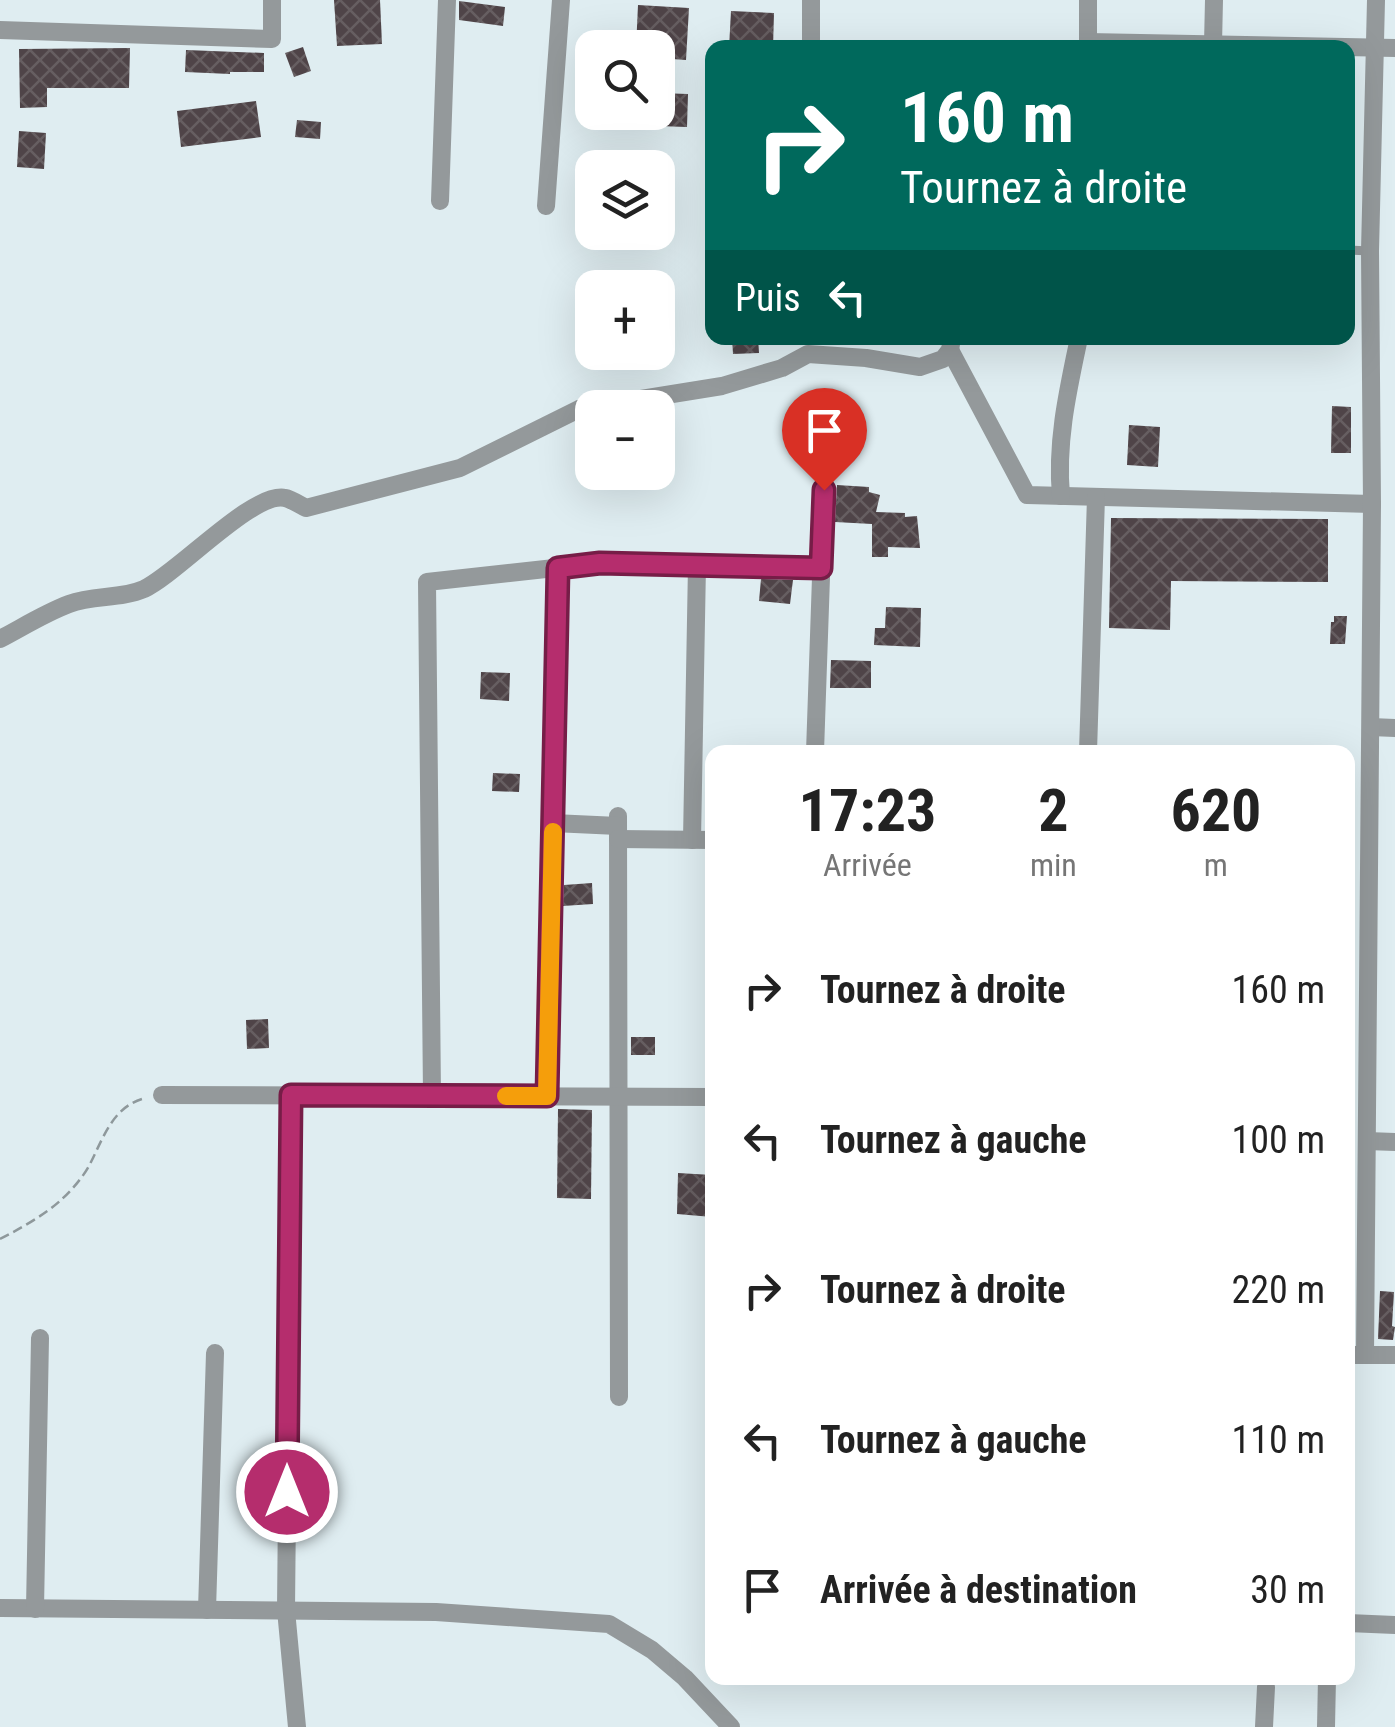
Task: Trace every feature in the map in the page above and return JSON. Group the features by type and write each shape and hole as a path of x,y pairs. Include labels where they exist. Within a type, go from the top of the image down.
{"street":[{"path":"0,30 272,39 272,0"},
{"path":"440,201 447,0"},
{"path":"546,206 561,0"},
{"path":"810,40 811,0"},
{"path":"1088,0 1088,40"},
{"path":"1213,40 1214,0"},
{"path":"1376,0 1386,47 1370,251 1367,1135 1356,1355 1395,1355"},
{"path":"1355,46 1386,47"},
{"path":"0,638 71,603 111,598 145,588 242,514 269,500 285,498 306,508 460,468 579,409 722,386 782,368 808,346 920,367 944,359 951,345"},
{"path":"952,345 1027,495 1372,504"},
{"path":"1061,496 1064,408 1078,345"},
{"path":"815,745 824,490"},
{"path":"1088,745 1096,497"},
{"path":"432,1096 427,582 600,563 821,568"},
{"path":"692,840 697,565"},
{"path":"547,1096 558,568"},
{"path":"1370,727 1395,728"},
{"path":"553,822 705,840"},
{"path":"618,827 619,1397"},
{"path":"162,1095 705,1097"},
{"path":"291,1095 286,1610 296,1727"},
{"path":"1355,1130 1395,1142"},
{"path":"36,1609 40,1338"},
{"path":"208,1610 215,1353"},
{"path":"0,1608 436,1612 609,1624 685,1678 731,1727"},
{"path":"1355,1623 1395,1625"},
{"path":"1326,1727 1327,1685"},
{"path":"1264,1727 1266,1687"}],"lane":[{"path":"1355,250 1370,251"}],"path":[{"path":"0,1238 61,1200 89,1166 119,1112 136,1100 162,1095"}],"building":[{"path":"334,0 380,0 382,44 337,46"},
{"path":"459,1 505,7 503,26 459,20"},
{"path":"638,5 689,8 686,60 675,59 675,30 637,30"},
{"path":"731,11 774,13 773,40 729,40"},
{"path":"303,47 311,71 294,77 285,53"},
{"path":"130,48 129,88 47,88 47,107 20,108 19,49"},
{"path":"186,50 264,53 264,72 185,72"},
{"path":"675,94 688,94 687,127 675,127"},
{"path":"256,101 261,137 181,147 177,111"},
{"path":"297,120 321,122 320,139 295,137"},
{"path":"19,131 46,133 44,169 17,167"},
{"path":"732,345 758,345 759,353 733,354"},
{"path":"1332,406 1351,407 1351,453 1331,453"},
{"path":"1129,425 1160,427 1158,467 1127,465"},
{"path":"837,485 869,487 869,492 880,495 876,512 917,516 920,548 888,547 888,557 872,557 872,524 835,522"},
{"path":"1111,518 1328,519 1328,582 1171,581 1170,630 1109,628"},
{"path":"761,579 793,580 790,604 759,601"},
{"path":"886,607 921,608 920,647 874,645 875,628 885,628"},
{"path":"1334,616 1347,616 1345,644 1330,644"},
{"path":"831,660 871,661 871,688 830,688"},
{"path":"481,672 510,673 509,701 480,699"},
{"path":"493,773 520,774 519,792 492,791"},
{"path":"592,883 593,904 563,906 564,885"},
{"path":"268,1019 269,1048 247,1049 246,1020"},
{"path":"631,1037 655,1037 655,1055 631,1055"},
{"path":"558,1109 592,1110 591,1199 557,1198"},
{"path":"678,1173 705,1175 705,1216 677,1214"},
{"path":"1380,1291 1394,1292 1393,1340 1378,1339"}],"slow traffic":[{"path":"506,1096 547,1096 553,832"}],"route":[{"path":"287,1492 291,1095 547,1096 558,568 600,563 821,568 824,490"}]}
